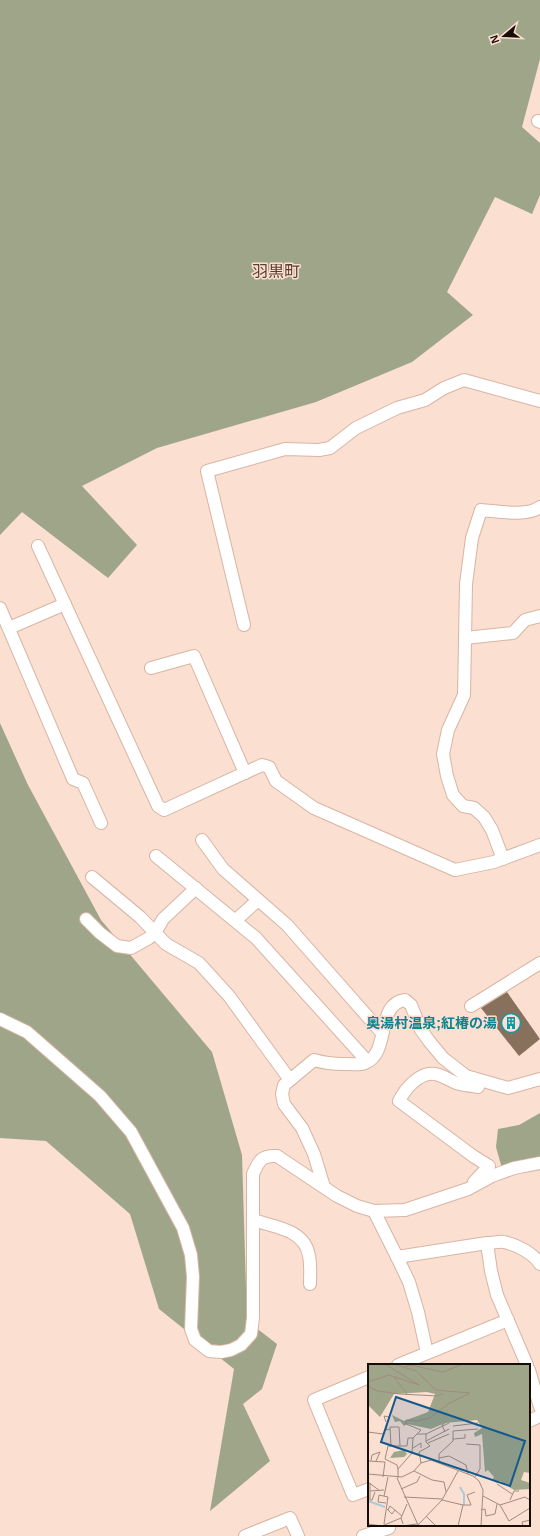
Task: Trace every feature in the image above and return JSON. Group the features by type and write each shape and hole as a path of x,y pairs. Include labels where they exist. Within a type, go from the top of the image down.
{"street":[{"path":"244,624 207,471 285,449 319,450 330,448 356,428 397,408 425,400 444,388 464,380 540,401"},
{"path":"503,859 492,830 484,817 474,808 463,806 453,795 447,776 443,754 448,730 464,695 466,584 472,538 481,510 526,512 535,511 540,507"},
{"path":"38,546 158,806 164,810 262,765 269,767 276,781 314,808 455,870 494,862 540,845"},
{"path":"9,628 65,604"},
{"path":"0,608 73,779 83,782 101,823"},
{"path":"465,638 514,633 526,620 540,616"},
{"path":"151,668 194,656 245,773"},
{"path":"202,840 223,869 287,925 382,1033"},
{"path":"156,856 236,920 256,938 367,1062"},
{"path":"92,877 140,917 166,944 199,963 229,996 290,1080"},
{"path":"86,919 100,933 117,946 130,948 156,933 163,919 196,888"},
{"path":"236,920 258,900"},
{"path":"471,1006 540,962"},
{"path":"324,1187 314,1154 302,1128 284,1104 282,1094 284,1085 314,1060 331,1064 356,1065 367,1062 373,1058 379,1050 385,1023 393,1006 399,1001 405,1000 411,1005 421,1030 443,1058 466,1076 508,1088"},
{"path":"0,1019 27,1032 100,1096 131,1132 172,1205 183,1228 190,1255 193,1277 191,1329 195,1340 209,1352 231,1350 241,1345 251,1334 253,1318 253,1174 258,1161 268,1156 277,1156 337,1196 357,1206 374,1211 405,1210 468,1189 492,1176 514,1168 540,1163"},
{"path":"468,1189 479,1175 489,1166 473,1156 399,1100 402,1093 410,1084 424,1075 435,1074 456,1083 496,1091 540,1079"},
{"path":"374,1211 409,1282 418,1312 427,1353"},
{"path":"253,1220 293,1232 301,1238 309,1255 310,1284"},
{"path":"397,1257 503,1242 522,1248 540,1264"},
{"path":"488,1243 492,1277 497,1295 527,1364"},
{"path":"400,1364 508,1320"},
{"path":"530,1373 540,1407"},
{"path":"368,1377 314,1400 353,1495 368,1488"},
{"path":"530,1421 540,1416"},
{"path":"245,1536 290,1518 298,1536"},
{"path":"364,1536 389,1528 388,1526"}],"green space":[{"path":"0,0 540,0 540,59 522,127 540,143 540,195 532,214 495,197 447,292 473,315 412,362 316,402 157,448 82,486 137,545 108,578 22,512 0,535"},
{"path":"0,723 28,785 101,920 212,1052 242,1155 247,1321 277,1344 262,1389 243,1404 270,1461 210,1511 234,1369 159,1309 130,1214 46,1141 0,1138"},
{"path":"540,1113 540,1163 503,1172 496,1147 498,1129 519,1125"}],"building":[{"name":"奥湯村温泉;紅椿の湯","path":"507,992 540,1039 519,1056 481,1008"}],"place":[{"name":"奥湯村温泉;紅椿の湯","path":"511,1023"}],"district":[{"name":"羽黒町","path":"276,271"}]}
